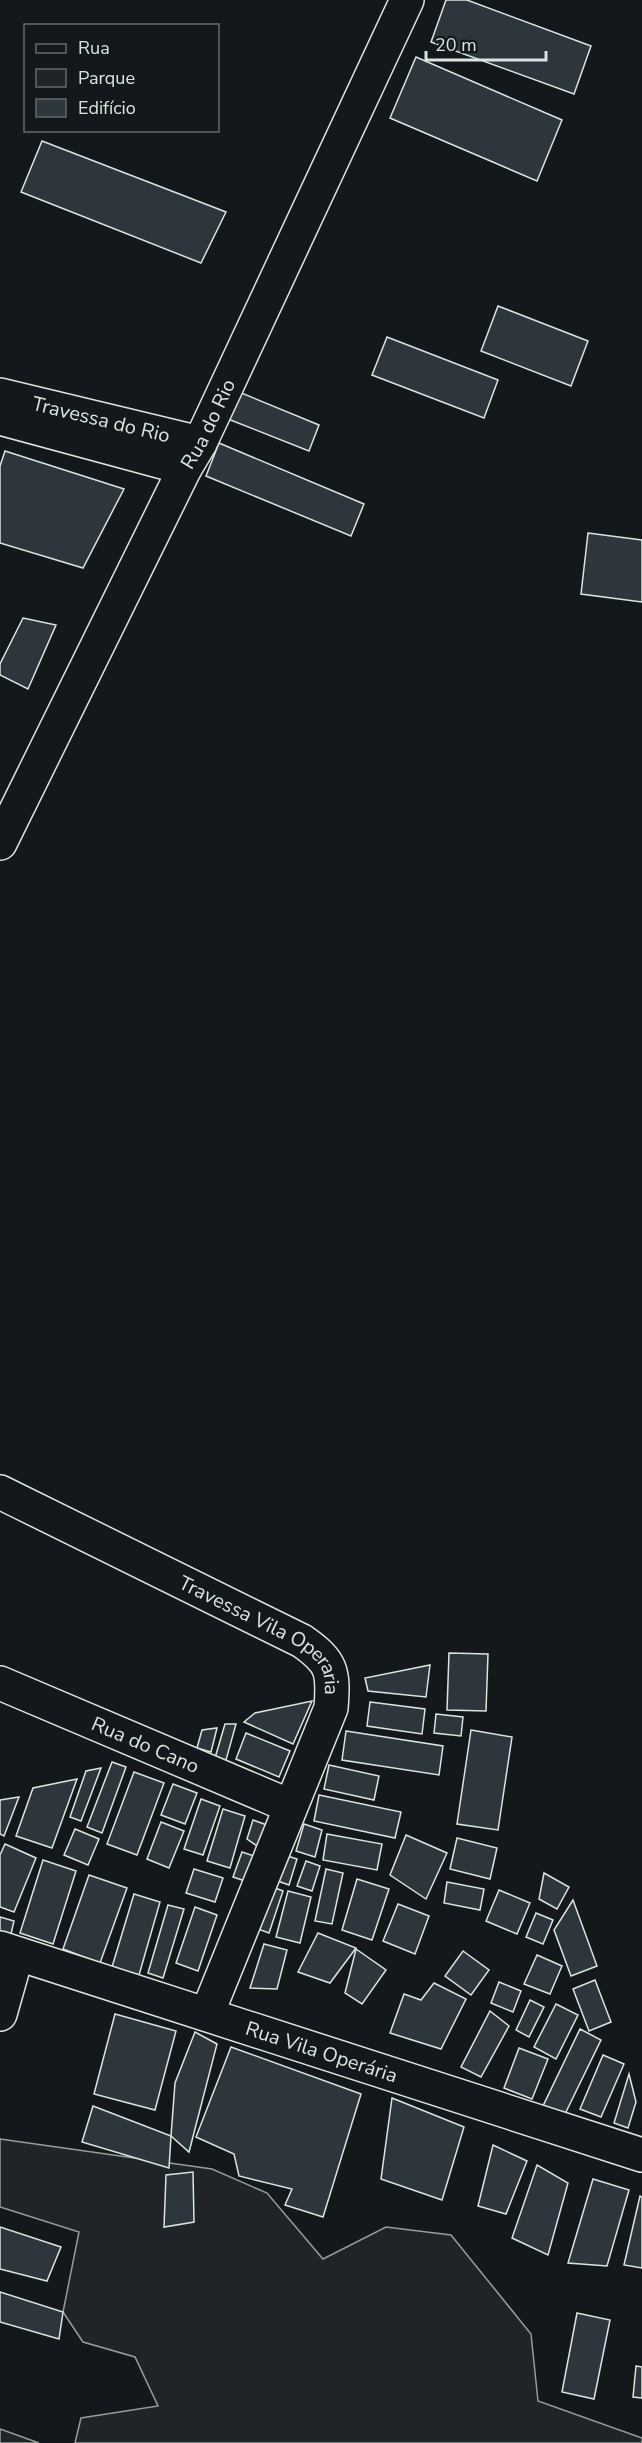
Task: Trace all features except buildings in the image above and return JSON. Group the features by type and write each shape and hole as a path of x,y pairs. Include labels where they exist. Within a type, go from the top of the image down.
{"street":[{"name":"Rua do Rio","path":"0,843 193,456 407,0"},
{"name":"Travessa do Rio","path":"0,395 193,456"},
{"name":"Travessa do Rio","path":"0,418 193,456"},
{"name":"Travessa Vila Operaria","path":"0,1492 302,1641 324,1656 333,1682 331,1708 207,2014"},
{"name":"Rua do Cano","path":"0,1683 290,1806"},
{"name":"Rua Vila Operária","path":"8,1951 642,2155"},
{"path":"0,2014 8,1951"}],"green space":[{"path":"0,2139 212,2169 267,2193 323,2259 386,2227 451,2235 531,2334 538,2401 642,2438 642,2443 75,2443 81,2418 158,2406 135,2357 83,2342 63,2312 79,2232 0,2207"},
{"path":"0,2429 39,2443 0,2443"}]}
